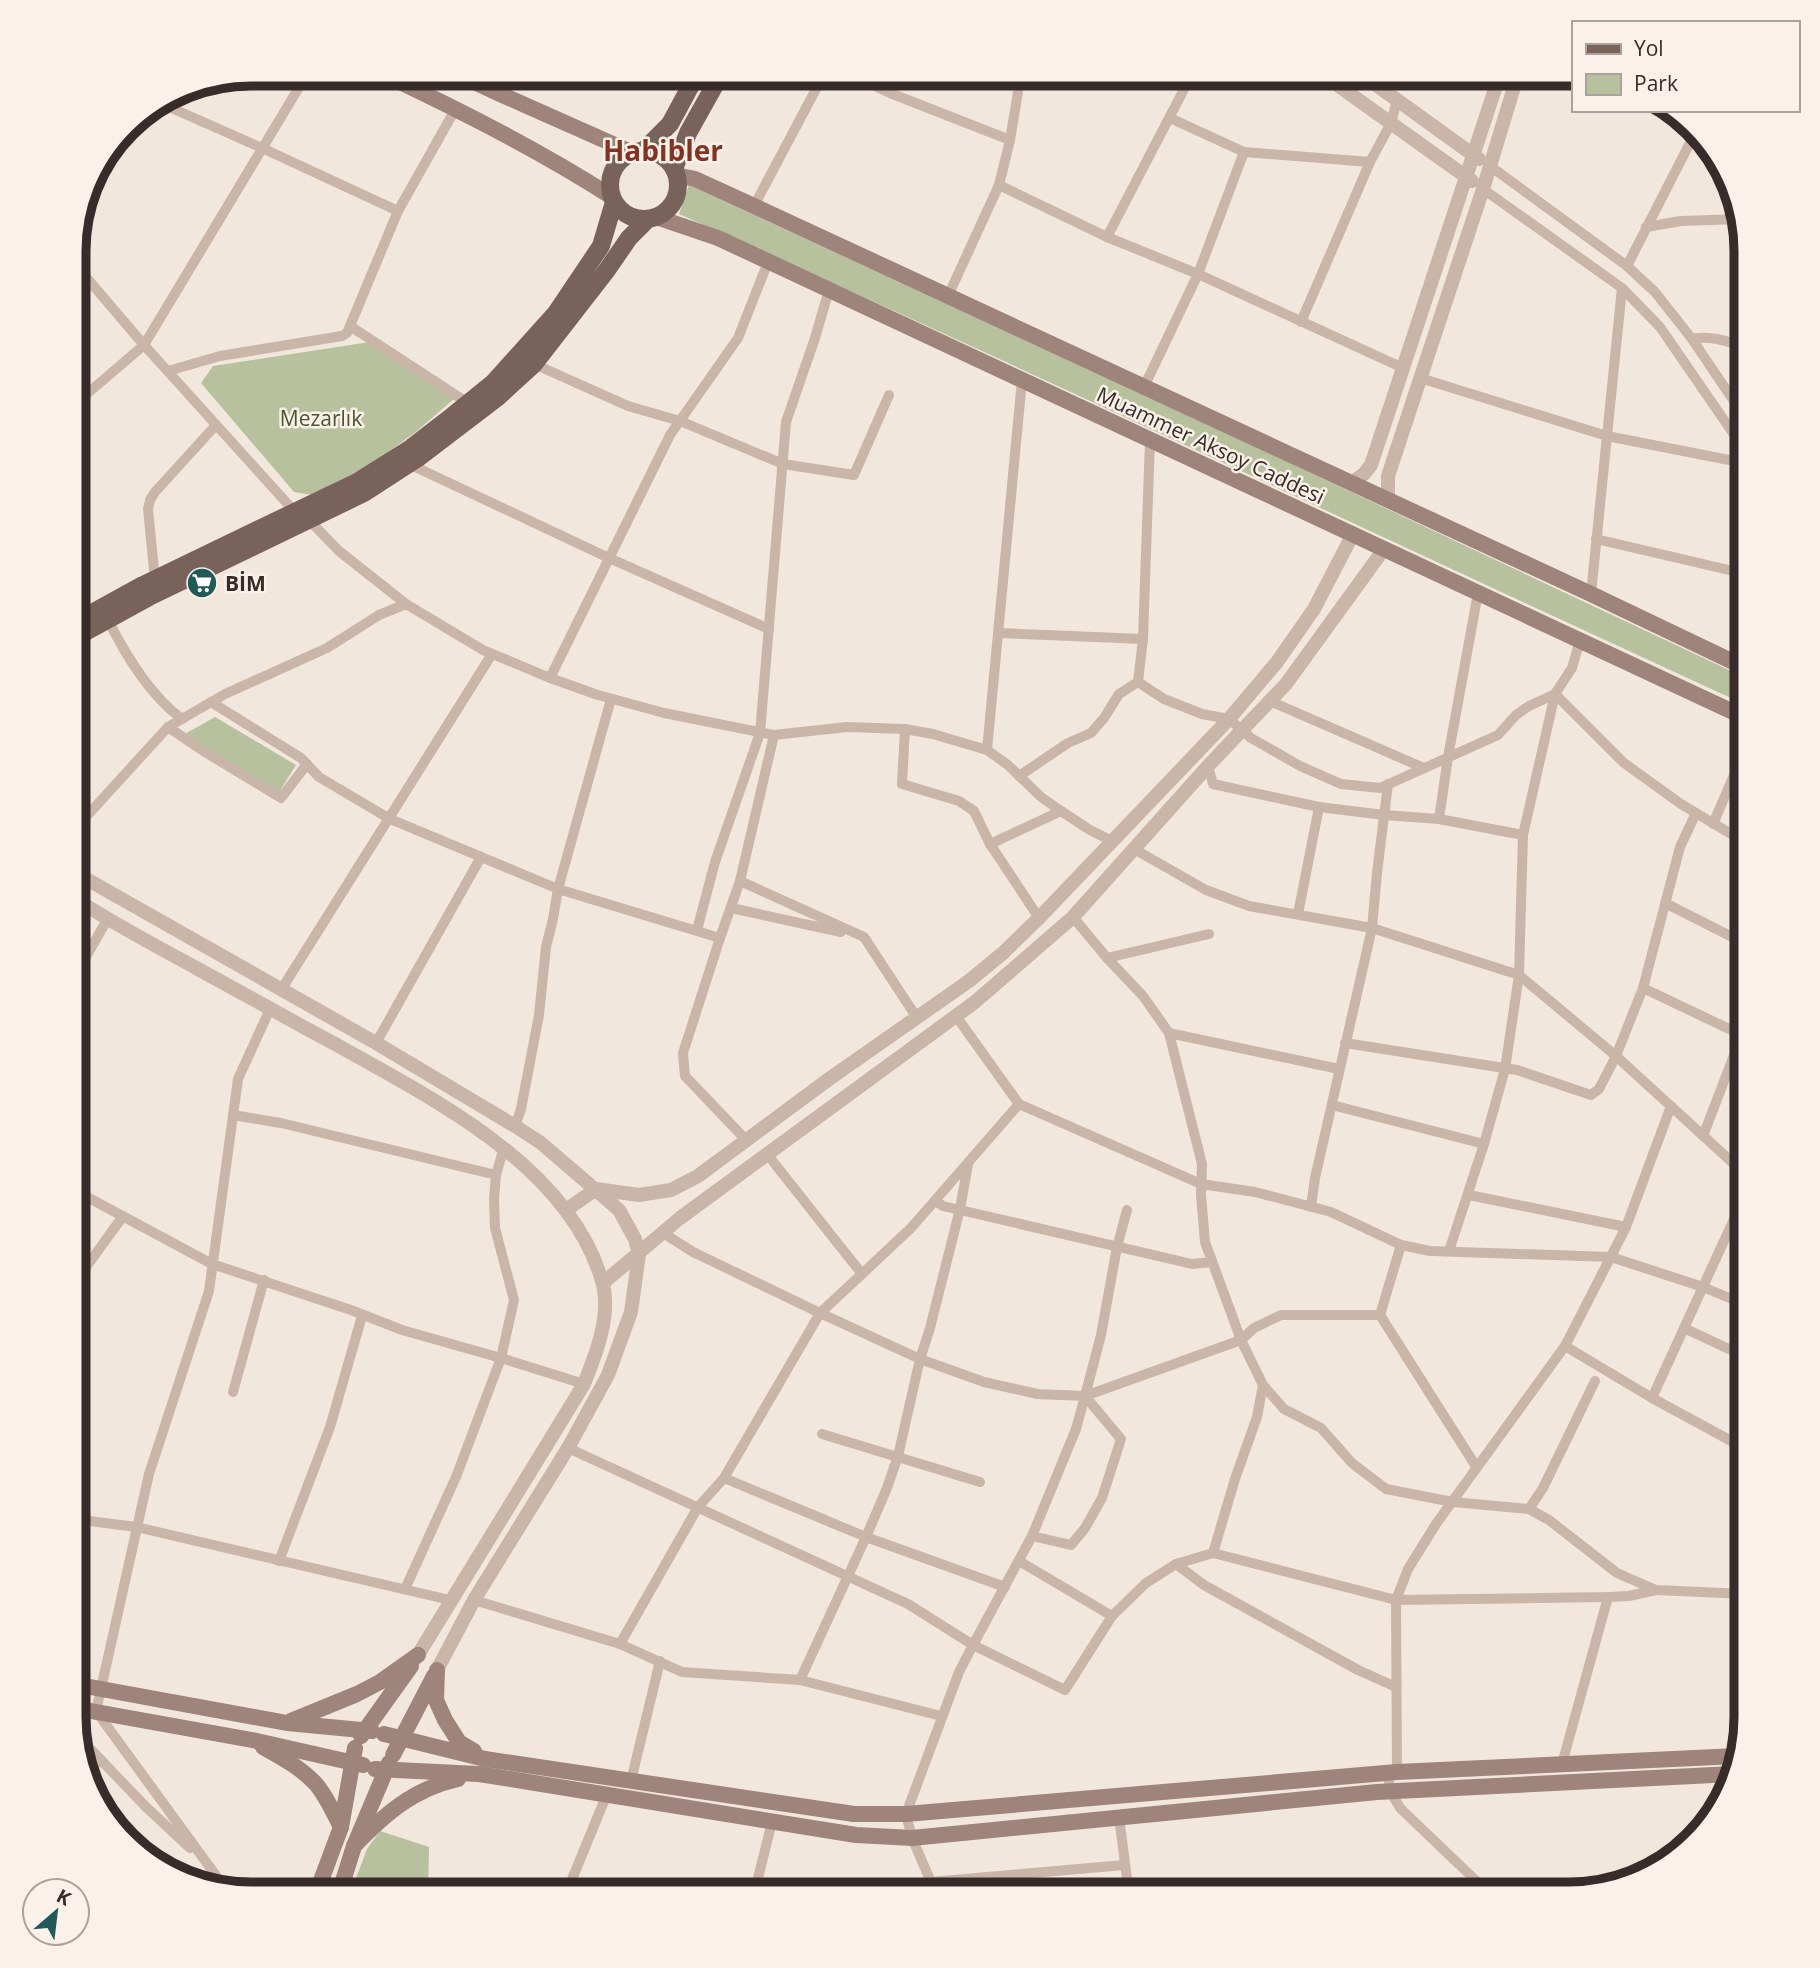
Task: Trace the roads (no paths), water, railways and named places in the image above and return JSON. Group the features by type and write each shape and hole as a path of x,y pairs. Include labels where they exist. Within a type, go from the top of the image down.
{"main road":[{"path":"409,86 553,160 613,200 629,215 652,218"},
{"path":"86,617 155,580 302,516 363,493 409,464 498,397 534,364 629,238 652,218 669,208 674,201 678,185 675,172 661,156 638,152 483,86"},
{"path":"86,631 302,516 411,448 493,383 556,313 601,246 613,200 610,183 612,173 624,157 638,152 670,124 691,86"},
{"path":"675,172 688,133 714,86"},
{"name":"Muammer Aksoy Caddesi","path":"675,172 1388,499 1734,662"},
{"name":"Muammer Aksoy Caddesi","path":"652,218 718,238 1734,712"},
{"path":"287,1723 357,1694 380,1682 418,1655"},
{"path":"321,1882 372,1751 418,1655"},
{"path":"86,1686 287,1723 372,1751 401,1738 437,1670"},
{"path":"437,1670 436,1700 444,1720 459,1742 482,1766"},
{"path":"86,1710 252,1740 631,1781 854,1814 906,1814 1392,1773 1730,1756"},
{"path":"401,1738 482,1766 607,1794 856,1835 912,1838 1390,1792 1724,1774"},
{"path":"252,1740 314,1782 341,1827"},
{"path":"343,1882 354,1846 372,1751"},
{"path":"354,1846 381,1818 412,1796 482,1766"}],"street":[{"path":"86,395 144,345 300,86"},
{"path":"754,206 818,86"},
{"path":"875,86 1010,140"},
{"path":"948,296 999,184 1019,86"},
{"path":"1107,237 1186,86"},
{"path":"1339,86 1622,288 1660,327 1734,435"},
{"path":"1378,86 1627,266 1656,292 1734,401"},
{"path":"1351,483 1371,465 1496,86"},
{"path":"1388,499 1388,476 1514,86"},
{"path":"1301,322 1370,162 1391,123 1397,100"},
{"path":"170,107 398,211"},
{"path":"168,371 220,356 342,337 348,333 398,211 456,108"},
{"path":"1170,118 1244,152 1370,162"},
{"path":"1627,266 1691,140"},
{"path":"1144,387 1198,274 1244,152"},
{"path":"999,184 1107,237 1198,274 1403,368"},
{"path":"1646,227 1681,220 1731,219"},
{"path":"550,678 670,435 738,338 768,262"},
{"path":"86,277 216,425 339,551 406,604 492,654 611,699 760,733 774,735 847,727 905,729 933,734 986,751 1008,765 1041,797 1090,830 1134,849 1206,890 1249,906 1372,928 1519,975 1616,1056 1734,1164"},
{"path":"1591,594 1622,288"},
{"path":"697,930 715,862 760,733 786,422 829,290"},
{"path":"350,326 468,403"},
{"path":"1692,339 1713,338 1734,344"},
{"path":"534,364 628,406 680,421 783,464 855,475 889,395"},
{"path":"1420,378 1607,436 1729,460"},
{"path":"986,751 1022,380"},
{"path":"155,580 148,509 150,500 216,425"},
{"path":"1138,682 1143,639 1150,440"},
{"path":"409,464 609,558 769,629"},
{"path":"566,1210 596,1189 639,1195 671,1190 698,1176 829,1079 969,981 1003,953 1229,719 1277,662 1314,609 1353,534"},
{"path":"1596,540 1734,571"},
{"path":"603,1283 663,1233 767,1154 956,1016 1073,917 1208,766 1286,684 1384,549"},
{"path":"1439,819 1478,593"},
{"path":"86,817 168,727 225,694 327,648 379,615 406,604"},
{"path":"107,618 125,653 148,684 182,719"},
{"path":"998,633 1143,639"},
{"path":"1449,1251 1469,1195 1505,1069 1519,975 1523,835 1555,694 1572,668 1580,640"},
{"path":"219,1879 96,1711 100,1688 149,1474 209,1291 238,1079 281,990 492,654"},
{"path":"1138,682 1164,699 1202,714 1229,719 1243,731 1300,766 1341,784 1380,788 1498,735 1516,715 1555,694"},
{"path":"1019,776 1068,743 1091,733 1104,719 1119,694 1138,682"},
{"path":"1555,694 1623,763 1734,836"},
{"path":"514,1126 521,1109 539,1015 546,947 558,889 611,699"},
{"path":"1270,701 1424,768"},
{"path":"211,702 301,758 319,777 390,819 558,889 720,938"},
{"path":"168,727 281,798 307,764"},
{"path":"905,729 902,784 959,801 974,811 990,844 1039,918"},
{"path":"747,1141 685,1076 683,1053 740,881 774,735"},
{"path":"1208,766 1213,784 1319,807 1439,819 1523,835"},
{"path":"1713,824 1734,775"},
{"path":"1311,1207 1315,1178 1372,928 1388,784"},
{"path":"1298,914 1319,807"},
{"path":"990,844 1061,811"},
{"path":"1345,1043 1517,1070 1591,1095 1599,1089 1616,1056 1643,988 1680,847 1696,813"},
{"path":"376,1043 481,857"},
{"path":"86,879 376,1043 541,1143 619,1210 635,1239 639,1254 631,1312 608,1376 568,1448 474,1600 437,1670"},
{"path":"740,881 864,937 917,1018"},
{"path":"86,957 121,898"},
{"path":"1665,903 1734,938"},
{"path":"86,906 466,1120 503,1147 566,1210 590,1251 603,1283 605,1302 602,1324 584,1384 418,1655"},
{"path":"731,908 864,937"},
{"path":"1073,917 1143,996 1169,1033 1202,1164 1205,1242 1241,1340 1263,1385 1284,1409 1321,1428 1352,1464 1387,1489 1453,1502 1529,1509 1549,1520 1617,1573 1656,1590"},
{"path":"1107,958 1209,934"},
{"path":"1643,988 1734,1032"},
{"path":"956,1016 1020,1104 1202,1184 1255,1192 1331,1212 1401,1245 1430,1251 1611,1257 1734,1300"},
{"path":"1169,1033 1339,1069"},
{"path":"1703,1136 1734,1061"},
{"path":"620,1644 698,1507 724,1478 820,1313 911,1228 1020,1104"},
{"path":"1332,1105 1484,1144"},
{"path":"1477,1882 1401,1808 1390,1792 1396,1687 1396,1600 1408,1569 1564,1346 1626,1227 1671,1105"},
{"path":"233,1115 281,1123 496,1175"},
{"path":"405,1589 456,1477 501,1358 514,1300 495,1228 496,1175 503,1147"},
{"path":"767,1154 862,1275"},
{"path":"800,1680 866,1537 898,1456 920,1359 960,1209 968,1164"},
{"path":"1469,1195 1626,1227"},
{"path":"86,1196 212,1264 351,1310 402,1330 584,1384"},
{"path":"935,1201 943,1206 1192,1265 1212,1262"},
{"path":"1124,1865 931,1882 912,1838 906,1814 959,1672 1032,1536 1076,1429 1101,1335 1117,1247 1127,1210"},
{"path":"86,1267 123,1216"},
{"path":"1652,1398 1734,1219"},
{"path":"663,1233 693,1252 920,1359 984,1382 1037,1394 1085,1396 1241,1340 1254,1328 1281,1315 1380,1315"},
{"path":"1401,1245 1380,1315 1477,1468"},
{"path":"233,1392 264,1280"},
{"path":"279,1562 330,1427 362,1315"},
{"path":"1684,1328 1734,1351"},
{"path":"1564,1346 1734,1442"},
{"path":"1529,1509 1543,1488 1595,1381"},
{"path":"1213,1553 1256,1417 1263,1385"},
{"path":"1032,1536 1071,1545 1085,1528 1102,1498 1121,1438 1085,1396"},
{"path":"822,1434 980,1482"},
{"path":"568,1448 908,1604 973,1645 1065,1690 1112,1616 1146,1583 1176,1564 1213,1553 1396,1600 1608,1597 1656,1590 1734,1593"},
{"path":"724,1478 866,1537 1005,1587"},
{"path":"86,1521 136,1527 450,1600"},
{"path":"1019,1561 1112,1616"},
{"path":"1176,1564 1228,1598 1357,1670 1396,1687"},
{"path":"1562,1764 1608,1597"},
{"path":"474,1600 620,1644 682,1672 800,1680 942,1716"},
{"path":"631,1781 660,1661"},
{"path":"89,1747 146,1807 204,1860"},
{"path":"93,1768 100,1759"},
{"path":"571,1882 607,1794"},
{"path":"1119,1817 1127,1882"},
{"path":"757,1882 772,1822"}],"place":[{"name":"BİM","path":"202,583"}],"district":[{"name":"Habibler","path":"663,150"}],"park label":[{"name":"Mezarlık","path":"321,418"}]}
